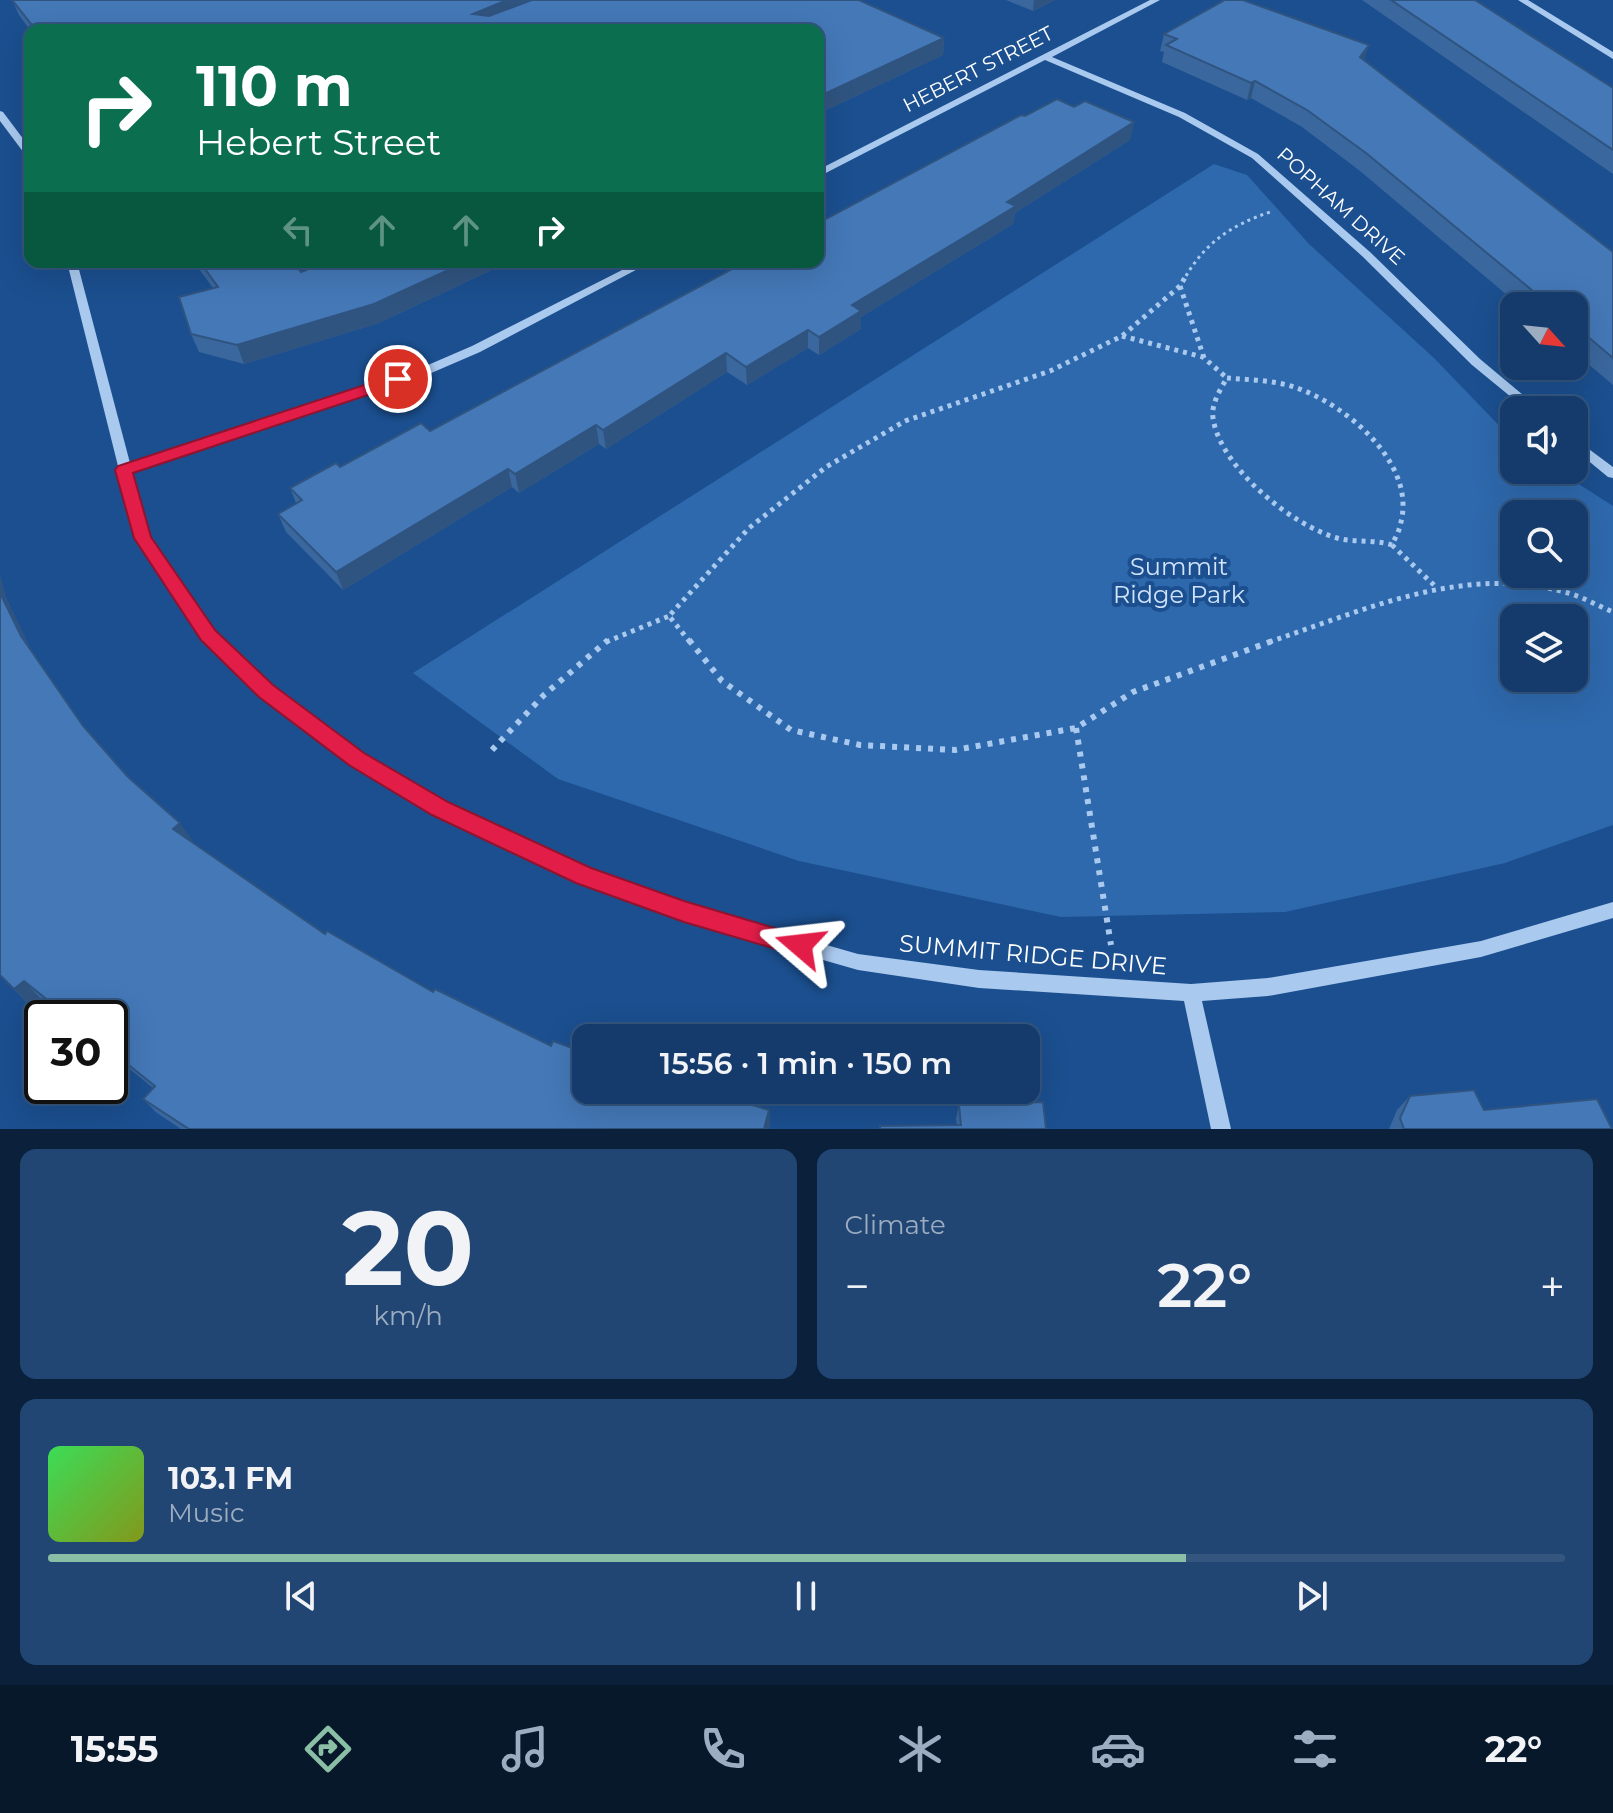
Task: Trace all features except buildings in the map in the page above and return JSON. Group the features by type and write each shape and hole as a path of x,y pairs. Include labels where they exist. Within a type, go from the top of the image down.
{"street":[{"name":"HEBERT STREET","path":"824,171 1156,0"},
{"path":"1522,0 1613,56"},
{"name":"POPHAM DRIVE","path":"1045,57 1182,115 1255,156 1366,254 1476,362 1518,396"},
{"path":"0,114 24,147"},
{"name":"SUMMIT RIDGE DRIVE","path":"74,268 143,538 208,635 266,691 357,759 440,808 584,876 684,912 858,962 979,979 1191,993 1268,987 1481,949 1613,910"},
{"path":"124,470 425,371 476,349 634,268"},
{"path":"1588,453 1613,474"},
{"path":"1191,993 1221,1129"}],"path":[{"path":"492,750 544,695 608,640 669,616 749,528 826,467 905,421 1050,371 1122,336 1180,286 1201,250 1246,220 1271,212"},
{"path":"1180,286 1204,358"},
{"path":"1122,336 1162,344 1204,358 1227,378 1296,387 1330,404 1359,427 1383,452 1397,479 1404,506 1401,532 1392,545"},
{"path":"1227,378 1217,396 1213,418 1234,462 1255,486 1281,508 1335,538 1392,545 1436,587"},
{"path":"669,616 722,681 791,730 860,745 955,750 1076,728 1133,692 1260,645 1436,587 1524,584 1569,593 1613,612"},
{"path":"1076,728 1111,945"}],"green space":[{"name":"Summit Ridge Park","path":"1214,164 1247,175 1309,244 1434,358 1500,426 1500,484 1579,484 1613,506 1613,825 1505,863 1285,912 1061,917 799,861 558,779 413,673"}],"route":[{"path":"398,379 124,470 143,538 208,635 266,691 357,759 440,808 584,876 684,912 800,945"}]}
